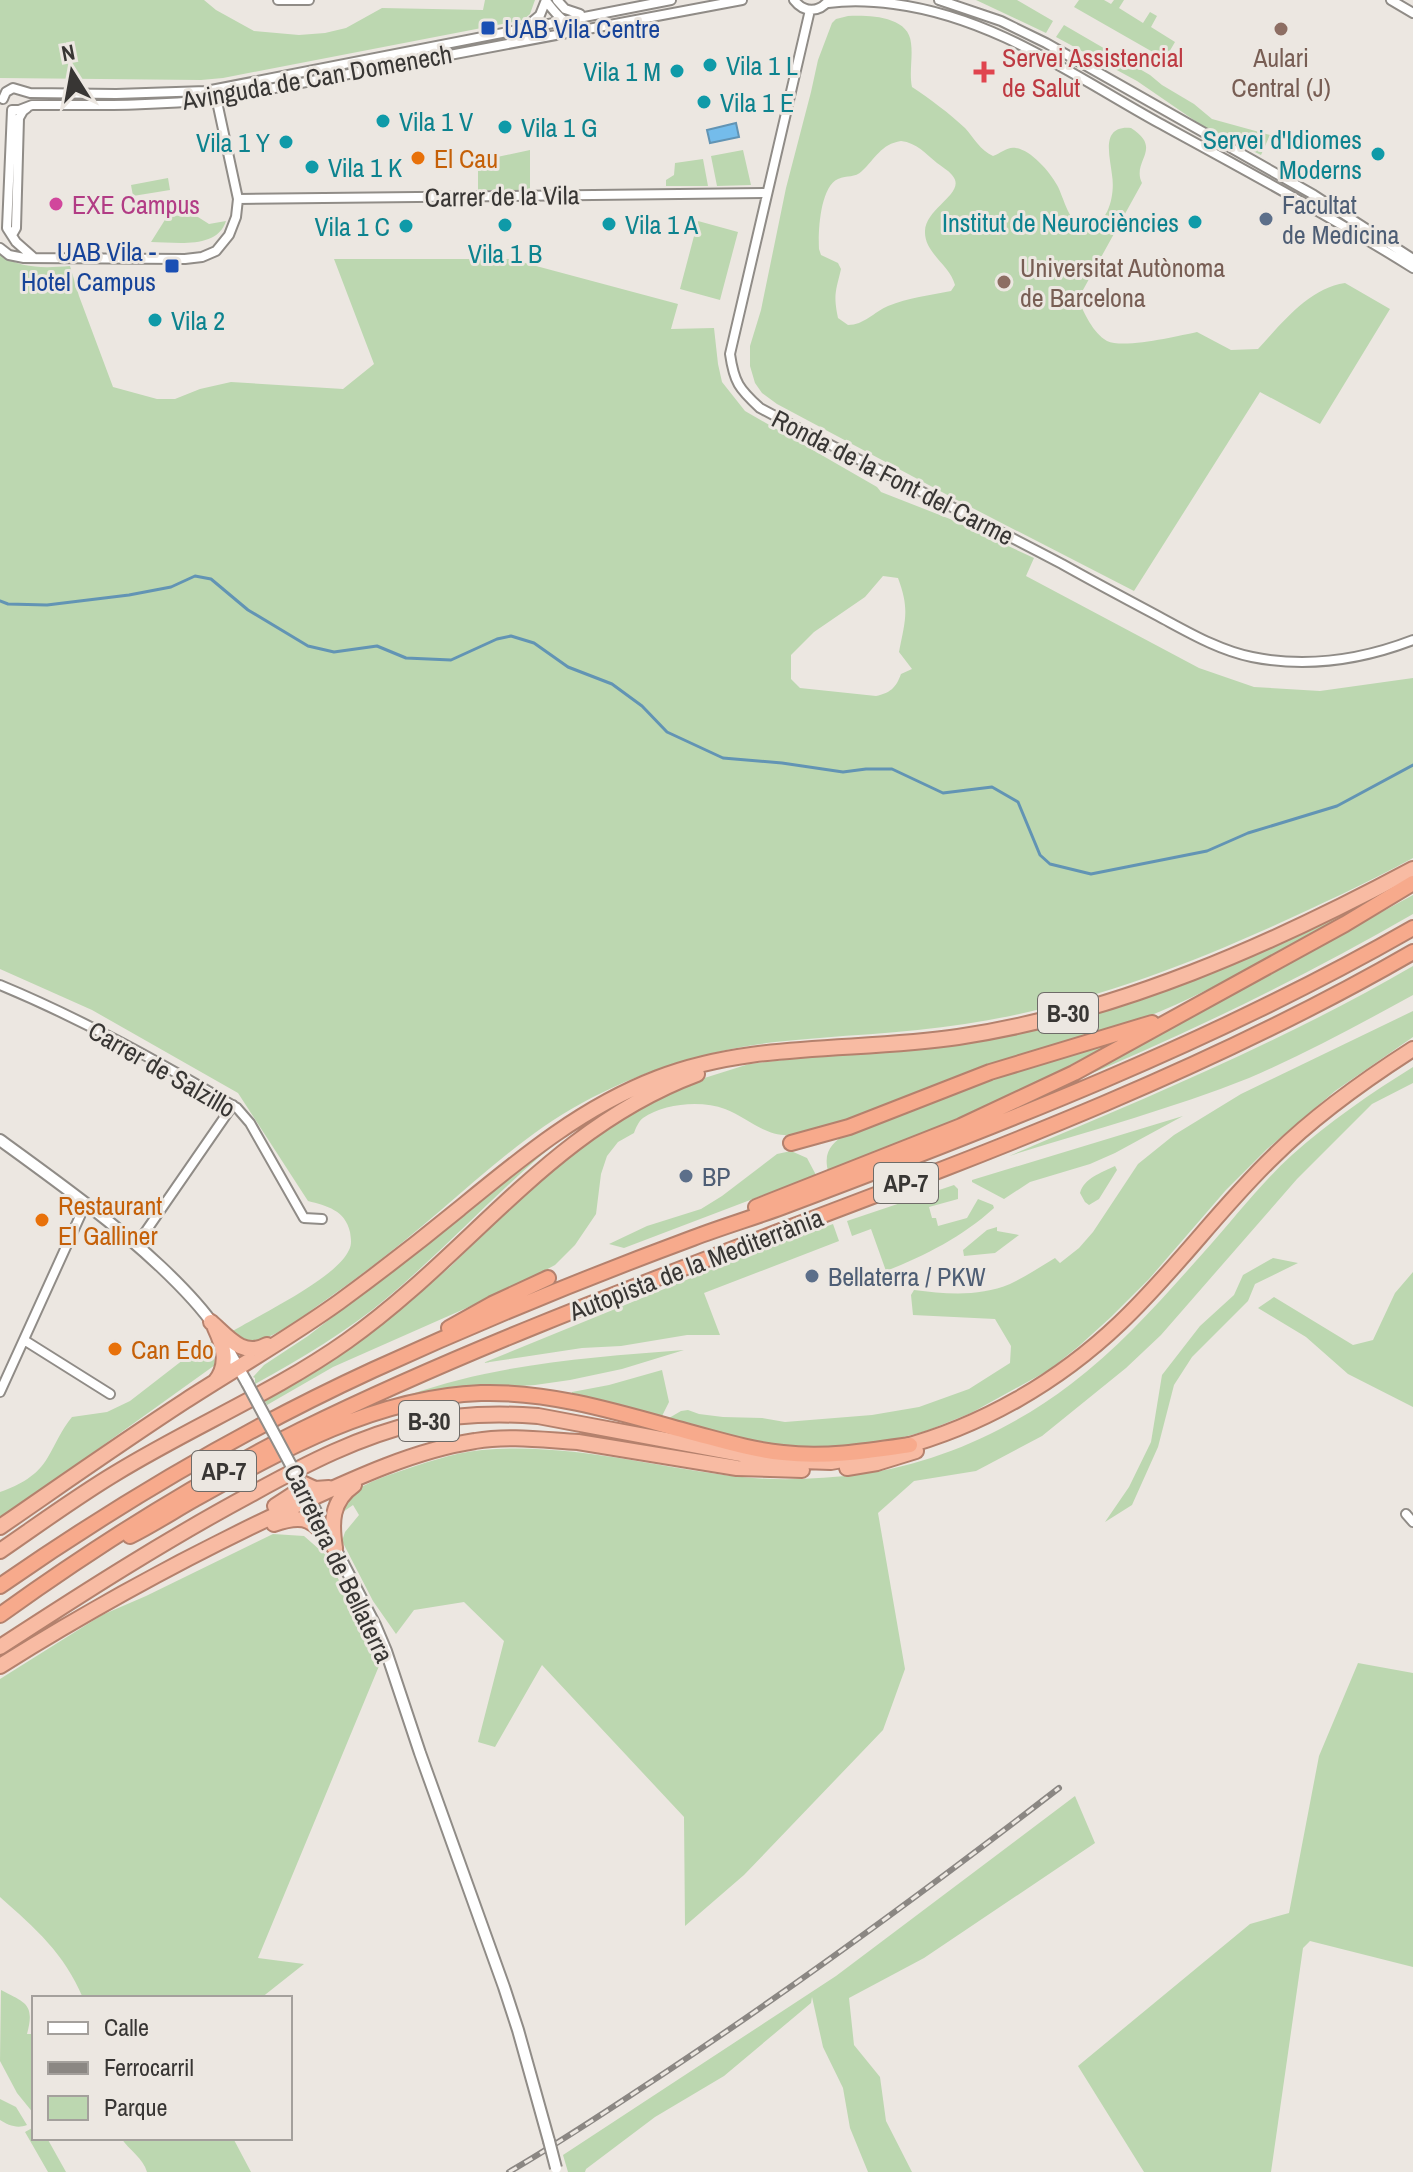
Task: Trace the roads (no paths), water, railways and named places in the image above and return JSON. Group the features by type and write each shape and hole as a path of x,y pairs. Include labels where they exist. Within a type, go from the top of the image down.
{"highway":[{"name":"B-30","path":"0,1551 115,1473 284,1380 346,1341 416,1286 547,1164 602,1122 654,1092 700,1073 745,1060 810,1050 957,1037 1038,1022 1081,1010 1213,963 1335,909 1413,869"},
{"path":"691,1239 770,1200 961,1126 1074,1073 1345,924 1413,883"},
{"name":"Autopista de la Mediterrània","path":"0,1586 80,1532 225,1445 376,1368 691,1239 995,1125 1128,1070 1294,993 1413,928"},
{"name":"Autopista de la Mediterrània","path":"0,1615 69,1565 192,1489 344,1410 589,1305 984,1153 1130,1092 1264,1032 1413,952"},
{"path":"791,1143 849,1127 990,1072 1151,1024 1211,997"},
{"name":"B-30","path":"0,1647 146,1554 279,1479 364,1439 416,1423 474,1415 538,1416 740,1455 794,1461 846,1460 910,1445 976,1421 1039,1386 1094,1346 1144,1298 1247,1183 1296,1134 1350,1091 1413,1049"},
{"path":"209,1386 229,1380 247,1383 260,1364 412,1247 527,1153 609,1100 661,1076 713,1061 752,1054 810,1050"},
{"path":"376,1368 492,1304 548,1278"},
{"path":"213,1324 236,1344 250,1350 261,1349 310,1323"},
{"path":"0,1527 209,1386 310,1323"},
{"path":"209,1386 219,1377 225,1360 213,1324"},
{"path":"69,1565 146,1528 312,1438 389,1408 441,1397 484,1393 559,1400 784,1454 843,1453 910,1445"},
{"path":"0,1666 82,1616 216,1543 337,1487 457,1444 508,1438 578,1442 737,1468 834,1469 877,1463 920,1450 976,1421"},
{"path":"335,1548 331,1523 336,1503 349,1488 375,1472"},
{"path":"173,1566 214,1538 291,1497 298,1490 300,1482 315,1489 337,1487"},
{"path":"216,1543 283,1520 300,1518 312,1522 335,1548"}],"street":[{"path":"278,0 309,0"},
{"path":"546,0 557,19 568,25 591,29"},
{"path":"523,28 535,21 546,0"},
{"path":"557,0 570,12 592,15"},
{"path":"541,37 557,19 557,0"},
{"name":"Avinguda de Can Domenech","path":"671,0 557,19 215,94 191,102 32,105 12,110 2,100 6,92 13,88 30,93 215,94 742,0"},
{"path":"794,0 810,10 819,9 828,1 840,0 913,6 988,29 1053,61 1306,203 1413,268"},
{"path":"939,0 1001,21 1046,43 1314,195 1413,259"},
{"path":"1391,0 1413,13"},
{"name":"Ronda de la Font del Carme","path":"810,10 730,354 733,374 740,390 760,408 1214,646 1250,657 1310,663 1364,656 1412,641"},
{"path":"0,248 16,258 185,259 216,251 229,235 236,217 238,199 215,94"},
{"path":"12,235 16,228 19,118 32,105"},
{"path":"12,110 7,228 16,242 33,257"},
{"name":"Carrer de la Vila","path":"238,199 767,193"},
{"name":"Carrer de Salzillo","path":"0,985 35,999 132,1048 233,1105 250,1123 304,1218 322,1219"},
{"path":"137,1244 233,1105"},
{"name":"Carretera de Bellaterra","path":"0,1140 137,1244 175,1281 213,1324 247,1383 386,1651 509,2001 556,2170"},
{"path":"0,1392 86,1203"},
{"path":"24,1340 110,1394"},
{"path":"1406,1514 1413,1522"}],"water":[{"path":"736,123 739,137 710,143 707,130"}],"waterway":[{"path":"0,601 47,605 129,595 171,587 195,576 211,579 248,610 308,646 334,652 377,646 406,658 451,660 497,639 511,636 534,643 568,667 612,684 642,706 667,732 723,758 843,772 892,769 943,793 992,787 1018,802 1040,855 1050,864 1091,874 1207,851 1248,833 1337,806 1413,765"}],"railway":[{"path":"509,2172 610,2109 769,2002 1059,1788"}],"place":[{"name":"UAB Vila Centre","path":"488,28"},
{"name":"Aulari Central (J)","path":"1281,29"},
{"name":"Vila 1 L","path":"710,65"},
{"name":"Vila 1 M","path":"677,71"},
{"name":"Servei Assistencial de Salut","path":"984,72"},
{"name":"Vila 1 E","path":"704,102"},
{"name":"Vila 1 V","path":"383,121"},
{"name":"Vila 1 G","path":"505,127"},
{"name":"Vila 1 Y","path":"286,142"},
{"name":"Servei d'Idiomes Moderns","path":"1378,154"},
{"name":"El Cau","path":"418,158"},
{"name":"Vila 1 K","path":"312,167"},
{"name":"EXE Campus","path":"56,204"},
{"name":"Facultat de Medicina","path":"1266,219"},
{"name":"Institut de Neurociències","path":"1195,222"},
{"name":"Vila 1 A","path":"609,224"},
{"name":"Vila 1 B","path":"505,225"},
{"name":"Vila 1 C","path":"406,226"},
{"name":"UAB Vila - Hotel Campus","path":"172,266"},
{"name":"Universitat Autònoma de Barcelona","path":"1004,282"},
{"name":"Vila 2","path":"155,320"},
{"name":"BP","path":"686,1176"},
{"name":"Restaurant El Galliner","path":"42,1220"},
{"name":"Bellaterra / PKW","path":"812,1276"},
{"name":"Can Edo","path":"115,1349"}]}
